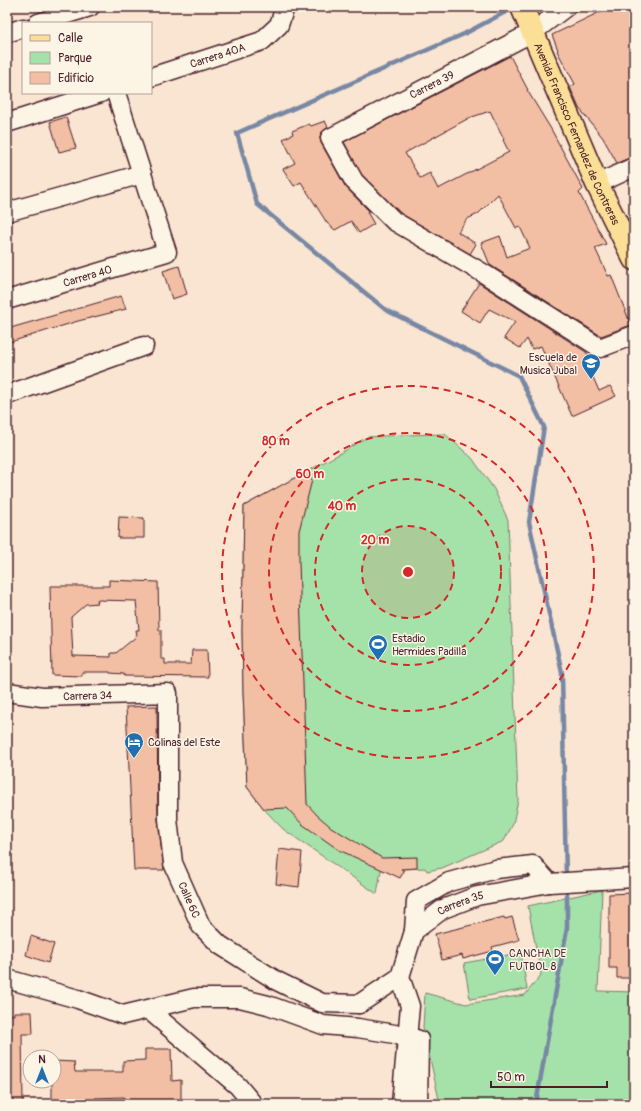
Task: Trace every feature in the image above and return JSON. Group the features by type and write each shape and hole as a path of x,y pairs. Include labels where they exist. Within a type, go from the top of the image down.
{"main road":[{"name":"Avenida Francisco Fernandez de Contreras","path":"528,20 597,184 634,259"}],"street":[{"path":"41,22 90,7"},
{"name":"Carrera 40A","path":"152,77 262,41 279,25 285,7"},
{"path":"528,20 566,7"},
{"name":"Carrera 39","path":"528,20 330,138 354,181 394,221 483,274 600,348 634,335"},
{"path":"7,33 22,28"},
{"path":"7,123 97,94"},
{"path":"7,212 142,174 116,94"},
{"path":"597,184 634,168"},
{"name":"Carrera 40","path":"7,300 167,252 142,174"},
{"path":"7,395 144,346"},
{"name":"Carrera 34","path":"7,692 42,697 168,693"},
{"name":"Calle 6C","path":"168,693 168,819 173,863 201,926 220,945 284,984 322,1003 359,1004"},
{"path":"401,1104 410,1006 400,977 414,931 416,901 449,882 496,869 533,865 555,882 634,878"},
{"path":"358,1028 359,1004 400,977"},
{"path":"7,979 78,999 123,1015 194,998 240,998 268,1005 323,1025 358,1028 407,1036 419,1040 418,1104"},
{"path":"176,1002 178,1034"},
{"path":"149,1010 238,1086 253,1104"}],"green space":[{"name":"Estadio Hermides Padilla","path":"445,434 472,458 494,489 508,520 518,800 513,824 504,841 442,868 427,871 425,868 381,870 377,894 283,829 264,809 247,787 242,631 244,506 367,437"},
{"path":"602,890 598,991 634,992 634,1104 440,1104 423,1027 425,993 466,1004 525,995 541,975 528,906"},
{"name":"CANCHA DE FUTBOL 8","path":"521,953 527,989 470,999 464,963"}],"building":[{"path":"610,7 634,7 634,156 617,163 603,138 579,108 570,87 575,84 557,51 558,50 552,35"},
{"path":"510,56 527,90 551,129 583,189 579,193 606,244 595,248 608,276 611,275 631,325 601,336 490,265 481,243 500,236 507,257 530,248 520,227 516,228 498,194 478,214 467,219 458,232 476,244 470,254 400,213 362,175 344,142","holes":["490,111 504,139 503,140 509,152 438,189 430,173 420,178 405,153 469,118"]},
{"path":"66,117 76,148 59,152 50,122"},
{"path":"325,121 328,127 321,133 321,143 345,186 369,211 367,212 374,224 359,233 351,221 335,230 327,223 301,182 294,186 283,169 295,163 283,139 293,134 292,131 309,124 311,126"},
{"path":"179,266 187,294 172,299 163,271"},
{"path":"479,283 586,352 590,358 586,361 599,391 610,386 616,396 572,416 541,346 532,349 527,339 520,348 504,338 515,322 489,309 480,323 461,311"},
{"path":"121,296 126,309 78,321 7,343 7,329"},
{"path":"307,471 312,480 299,531 299,562 307,804 331,827 382,858 417,857 417,868 401,869 404,871 400,878 339,850 302,824 287,808 264,809 247,787 242,631 244,506"},
{"path":"119,517 144,518 144,538 118,538"},
{"path":"109,580 158,582 161,659 165,659 165,664 191,664 192,650 207,650 208,677 124,676 124,674 110,672 82,672 82,676 52,675 50,586 109,586","holes":["97,600 136,601 139,630 136,630 137,636 116,653 111,653 111,657 73,656 71,617 86,604 98,603"]},
{"path":"157,706 158,819 164,870 134,870 126,707"},
{"path":"279,849 302,852 299,887 276,884"},
{"path":"632,893 632,978 617,978 617,968 609,968 609,894"},
{"path":"504,917 505,919 512,917 519,940 492,947 493,951 463,959 462,955 442,960 435,934"},
{"path":"31,936 54,944 48,963 26,955"},
{"path":"14,1012 32,1012 33,1034 22,1034 23,1102 7,1102 7,1014 14,1015"},
{"path":"145,1049 171,1049 172,1081 181,1080 181,1104 124,1104 124,1097 95,1098 95,1104 52,1104 52,1089 62,1089 62,1061 74,1062 75,1072 123,1072 123,1061 145,1060"}],"waterway":[{"path":"515,7 464,34 237,133 257,204 386,310 519,376 544,427 529,522 562,673 566,879"},
{"path":"536,1104 567,928 567,887"}],"place":[{"name":"Escuela de Musica Jubal","path":"591,380"},
{"name":"Estadio Hermides Padilla","path":"378,661"},
{"name":"Colinas del Este","path":"134,759"},
{"name":"CANCHA DE FUTBOL 8","path":"495,976"}]}
